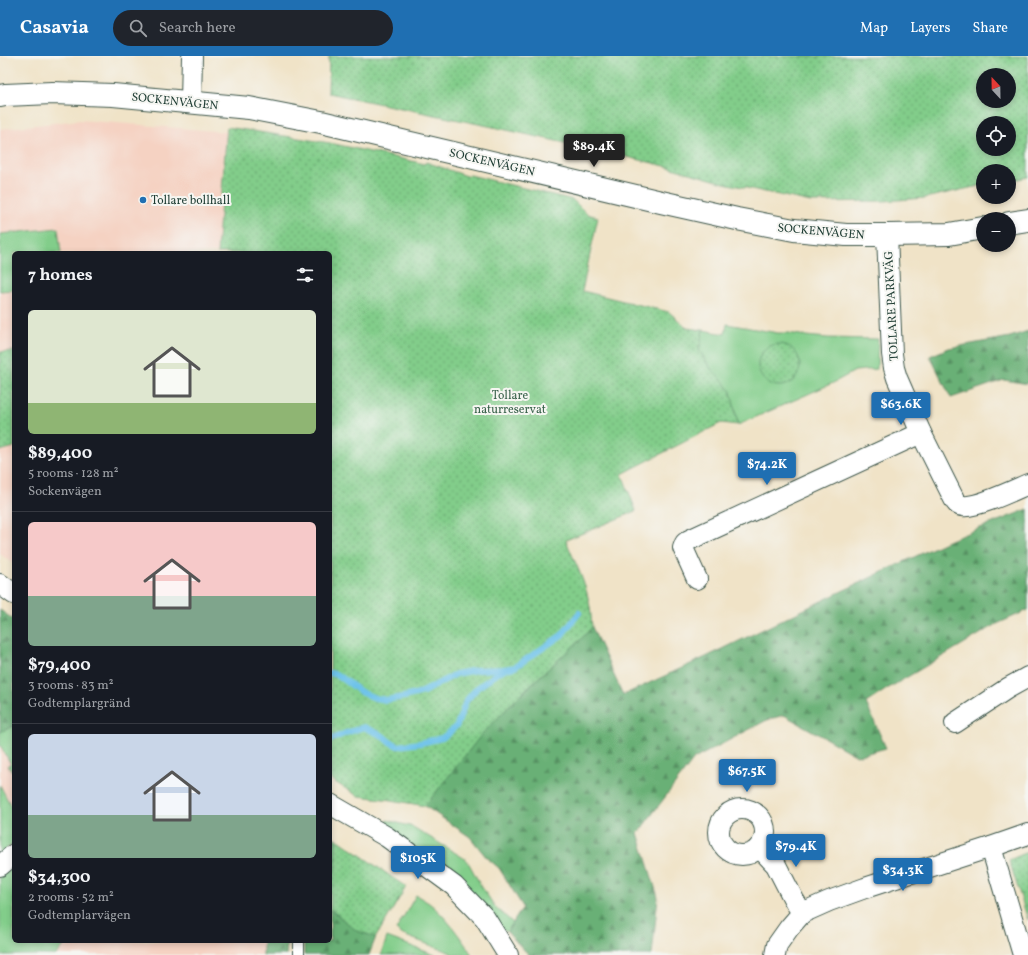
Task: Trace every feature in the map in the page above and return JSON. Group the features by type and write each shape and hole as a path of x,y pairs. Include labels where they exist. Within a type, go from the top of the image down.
{"street":[{"path":"191,102 192,56"},
{"name":"SOCKENVÄGEN","path":"0,96 52,93 113,95 249,108 321,122 661,202 794,230 846,235 888,235 949,234 976,229"},
{"path":"1016,222 1028,220"},
{"name":"TOLLARE PARKVÄG","path":"888,235 894,368 921,433 954,499 957,504 962,506 974,506 1028,484"},
{"path":"697,578 683,548 685,543 689,540 921,433"},
{"path":"0,584 12,593"},
{"path":"955,723 1008,688 1028,677"},
{"path":"332,805 387,837 454,886 485,918 508,955"},
{"path":"775,955 777,945 802,913 865,888 1028,834"},
{"path":"759,847 776,865 802,913"},
{"path":"991,847 1023,955"},
{"path":"0,866 12,856"}],"lane":[{"path":"299,943 299,955"}],"shaded area":[{"path":"80,120 227,132 217,251 12,251 12,563 0,554 0,129"},
{"path":"12,727 12,943 263,943 263,955 0,955 0,732"}],"green space":[{"path":"329,56 1028,56 1028,177 1016,180 1016,164 976,164 976,187 925,198 884,201 811,202 724,183 665,166 619,155 328,93"},
{"name":"Tollare naturreservat","path":"227,127 330,143 425,164 426,162 467,176 470,175 573,200 587,214 598,217 582,291 669,312 687,328 703,330 699,350 711,369 724,382 731,392 738,425 721,423 622,474 636,511 566,540 585,586 590,605 592,627 581,639 528,687 482,734 425,806 358,796 332,780 332,251 217,251"},
{"path":"58,228 61,251 12,251 12,290 0,291 0,234"},
{"path":"727,324 778,333 806,336 878,339 877,369 855,371 833,383 738,425 731,392 724,382 711,369 699,350 703,330 725,334"},
{"path":"1028,331 1028,384 1004,380 951,398 930,356 949,348 1010,337"},
{"path":"779,344 794,350 800,365 794,380 779,386 764,380 758,365 764,350"},
{"path":"12,351 12,448 0,451 0,352"},
{"path":"1028,509 1028,610 997,624 866,703 886,748 857,756 784,715 767,720 694,759 638,833 658,897 652,955 529,955 507,932 523,907 499,868 487,858 470,837 425,806 482,734 592,627 623,695 950,540"},
{"path":"0,610 12,619 12,727 0,732"},
{"path":"12,727 12,771 8,766 11,764 0,745 0,732"},
{"path":"0,785 12,808 12,845 0,855"},
{"path":"387,820 413,827 467,860 495,907 513,923 507,932 497,927 383,831"},
{"path":"332,837 336,838 335,870 332,883"},
{"path":"336,838 406,887 376,937 357,931 332,911 332,883 335,870"},
{"path":"1028,852 1028,920 1009,860"},
{"path":"12,864 12,943 66,943 56,955 0,955 0,875"},
{"path":"416,895 429,903 441,914 472,955 452,955 451,953 403,935 396,930"},
{"path":"332,911 357,931 376,937 369,955 304,955 304,943 332,943"},
{"path":"387,937 435,955 381,955"},
{"path":"263,943 287,943 286,955 263,955"}],"waterway":[{"path":"332,674 338,675 361,692 375,698 386,700 404,697 423,692 456,674 476,670 515,667 562,635 579,613"},
{"path":"332,739 364,727 383,736 398,746 442,738 457,725 466,701 477,688 504,669"}],"place":[{"name":"Tollare bollhall","path":"143,200"}]}
